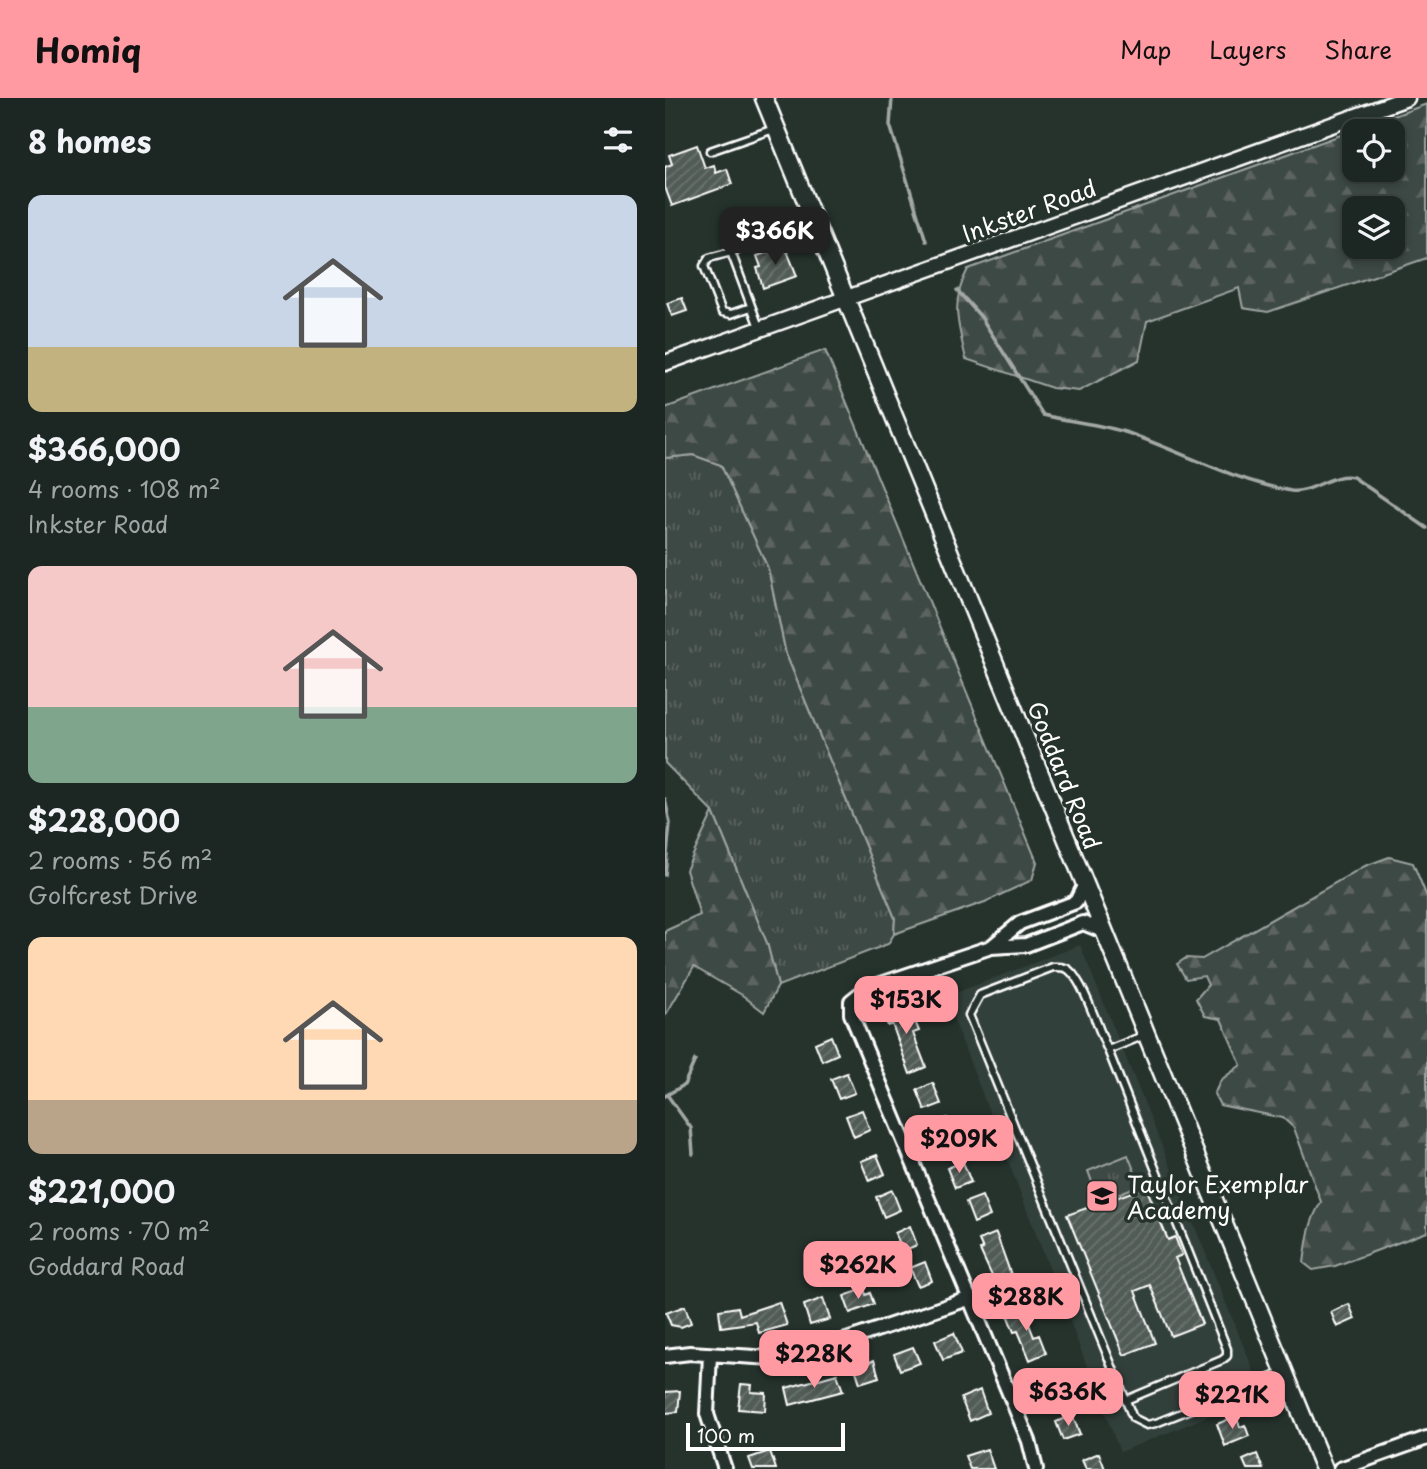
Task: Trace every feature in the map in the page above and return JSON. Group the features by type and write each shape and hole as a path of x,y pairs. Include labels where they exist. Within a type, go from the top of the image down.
{"main road":[{"name":"Goddard Road","path":"764,98 1324,1469"}],"street":[{"name":"Inkster Road","path":"665,363 1407,98"},
{"path":"991,947 1020,923 1076,902 1085,884"},
{"path":"1036,1469 1030,1441 851,1014 851,1001 866,989 991,947 1027,945 1083,923 1105,932"},
{"path":"665,1356 710,1355 770,1360 803,1356 971,1298"},
{"path":"710,1355 707,1415 725,1469"},
{"path":"1340,1469 1427,1438"}],"lane":[{"path":"710,151 776,128"},
{"path":"751,307 731,314 722,313 704,265 709,258 815,222"},
{"path":"731,252 760,330"},
{"path":"1126,1400 1222,1360 1227,1356 1227,1349 1108,1050 1077,981 1069,970 1053,967 980,995 971,1007 969,1016 1133,1418 1147,1425 1285,1372"},
{"path":"1108,1050 1146,1034"}],"shaded area":[{"name":"Taylor Exemplar Academy","path":"1080,945 1263,1394 1120,1452 945,997"}],"green space":[{"path":"1427,104 1427,258 1268,312 1243,308 1239,288 1147,321 1139,360 1079,391 1052,388 966,359 957,314 962,281 968,269 1342,135 1342,182 1405,182 1405,119 1385,119"},
{"path":"825,350 1037,862 1032,880 985,902 894,934 895,918 786,654 768,568 721,465 693,455 665,458 665,408"},
{"path":"693,455 721,465 768,568 786,654 895,918 894,934 888,944 778,986 767,943 713,812 665,763 665,458"},
{"path":"713,812 767,943 778,986 764,1012 742,995 694,967 665,1016 665,931 700,915 686,870"},
{"path":"1389,857 1413,863 1427,897 1427,1232 1335,1266 1313,1270 1304,1263 1311,1224 1321,1202 1294,1128 1283,1118 1220,1105 1214,1094 1221,1080 1241,1065 1221,1019 1205,1016 1196,999 1208,985 1204,976 1186,979 1177,964 1186,958 1202,959 1365,866"},
{"path":"1128,1155 1140,1185 1113,1196 1098,1198 1088,1171"}],"building":[{"path":"697,145 705,168 714,165 716,173 727,169 732,184 672,206 665,187 665,167 672,164 669,155"},
{"path":"785,246 797,276 763,288 757,268 761,267 757,256"},
{"path":"682,298 687,311 672,316 667,303"},
{"path":"908,1004 919,1031 913,1033 926,1067 910,1074 892,1024 888,1026 883,1014"},
{"path":"831,1036 838,1054 822,1061 815,1043"},
{"path":"847,1073 855,1093 839,1099 831,1079"},
{"path":"933,1083 941,1104 925,1110 917,1090"},
{"path":"862,1110 870,1130 854,1137 846,1116"},
{"path":"947,1118 955,1138 939,1145 931,1125"},
{"path":"877,1155 885,1174 869,1181 861,1161"},
{"path":"963,1162 971,1182 955,1188 947,1168"},
{"path":"1146,1187 1168,1240 1175,1237 1182,1255 1175,1258 1202,1324 1171,1336 1150,1285 1135,1291 1155,1343 1124,1355 1067,1215"},
{"path":"892,1190 900,1210 884,1217 876,1197"},
{"path":"982,1196 990,1216 974,1223 966,1202"},
{"path":"910,1226 917,1245 903,1251 895,1233"},
{"path":"996,1233 1014,1283 998,1289 980,1250 983,1249 979,1240"},
{"path":"925,1262 932,1281 918,1286 910,1268"},
{"path":"864,1289 866,1295 870,1293 874,1304 850,1313 844,1296"},
{"path":"823,1298 830,1319 810,1325 804,1305"},
{"path":"779,1302 787,1325 759,1333 756,1322 721,1327 719,1310 738,1307 740,1315"},
{"path":"1349,1304 1355,1319 1337,1327 1331,1312"},
{"path":"685,1306 691,1323 681,1327 671,1325 666,1313"},
{"path":"1022,1306 1034,1337 1039,1335 1046,1353 1030,1360 1018,1331 1014,1332 1006,1312"},
{"path":"954,1333 962,1353 943,1360 935,1341"},
{"path":"913,1347 920,1363 900,1370 894,1354"},
{"path":"874,1360 879,1377 860,1383 855,1368"},
{"path":"837,1374 843,1391 790,1405 786,1388"},
{"path":"1052,1379 1059,1398 1043,1404 1035,1386"},
{"path":"741,1384 752,1385 751,1392 766,1393 765,1411 738,1409"},
{"path":"980,1390 988,1413 970,1421 961,1398"},
{"path":"680,1391 678,1412 665,1413 665,1392"},
{"path":"1072,1415 1080,1434 1063,1440 1056,1422"},
{"path":"1236,1416 1240,1427 1245,1425 1249,1436 1225,1446 1217,1424"},
{"path":"987,1449 994,1469 970,1469 965,1456"},
{"path":"770,1451 776,1469 753,1469 749,1458"},
{"path":"1099,1453 1105,1469 1086,1469 1082,1460"},
{"path":"1257,1454 1263,1469 1247,1469 1243,1460"}],"waterway":[{"path":"892,98 890,125 926,241"},
{"path":"957,290 981,317 1043,415 1128,433 1229,473 1291,491 1307,489 1345,476 1353,477 1427,528"},
{"path":"665,799 670,823 665,875"},
{"path":"665,1096 684,1085 695,1060"},
{"path":"668,1096 691,1128 693,1154"}],"place":[{"name":"Taylor Exemplar Academy","path":"1102,1196"}]}
